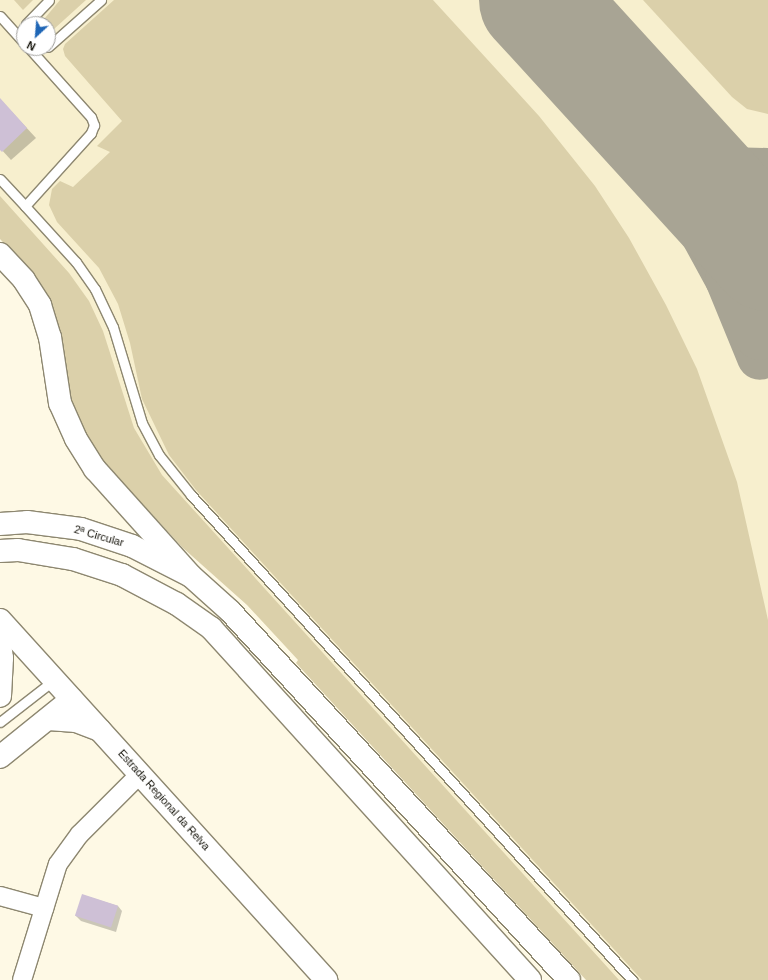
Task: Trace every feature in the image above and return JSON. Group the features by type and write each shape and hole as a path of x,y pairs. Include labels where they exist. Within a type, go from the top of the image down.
{"main road":[{"path":"0,254 24,280 40,305 50,337 60,403 76,439 94,469 191,576 230,611 569,980"},
{"name":"2ª Circular","path":"0,524 27,522 80,529 132,546 191,576"},
{"path":"0,551 18,550 72,559 122,575 177,604 211,628 530,980"},
{"name":"Estrada Regional da Relva","path":"0,620 327,980"},
{"path":"0,644 2,658 0,696"},
{"path":"0,757 72,699"},
{"path":"48,719 76,721 100,730"}],"street":[{"path":"22,980 58,864 80,834 140,774"},
{"path":"0,896 44,908"}],"lane":[{"path":"34,16 50,0"},
{"path":"56,39 101,0"},
{"path":"0,16 16,34"},
{"path":"25,206 91,133 94,125 91,117 36,57"},
{"path":"0,179 76,262 94,289 113,328 142,422 170,471 632,980"},
{"path":"0,722 54,680"}],"shaded area":[{"path":"0,0 768,0 768,980 599,980 81,420 63,321 0,236"},
{"path":"14,0 33,0 23,10"},
{"path":"60,0 86,0 56,27 56,16 47,16"},
{"path":"114,0 433,0 539,116 595,186 629,238 666,305 697,369 737,482 768,620 768,980 642,980 196,490 169,455 142,399 130,343 118,304 99,268 57,222 49,205 52,189 60,181 73,187 110,152 97,146 122,121 65,56 63,49 65,44"},
{"path":"643,0 768,0 768,114 747,109 732,97"},
{"path":"0,196 69,273 89,301 103,331 134,428 162,475 619,980 586,980 296,663 298,660 247,605 183,548 106,465 84,433 72,404 61,339 51,306 25,266 0,239"}],"building":[{"path":"0,98 27,128 2,152 0,150"},
{"path":"82,894 118,906 111,928 75,916"}],"taxiway":[{"path":"549,14 628,111 668,169 728,279 760,357"},
{"path":"662,138 700,162 726,170 768,171"},
{"path":"759,337 759,282 768,244"}],"runway":[{"path":"536,0 768,254"}]}
